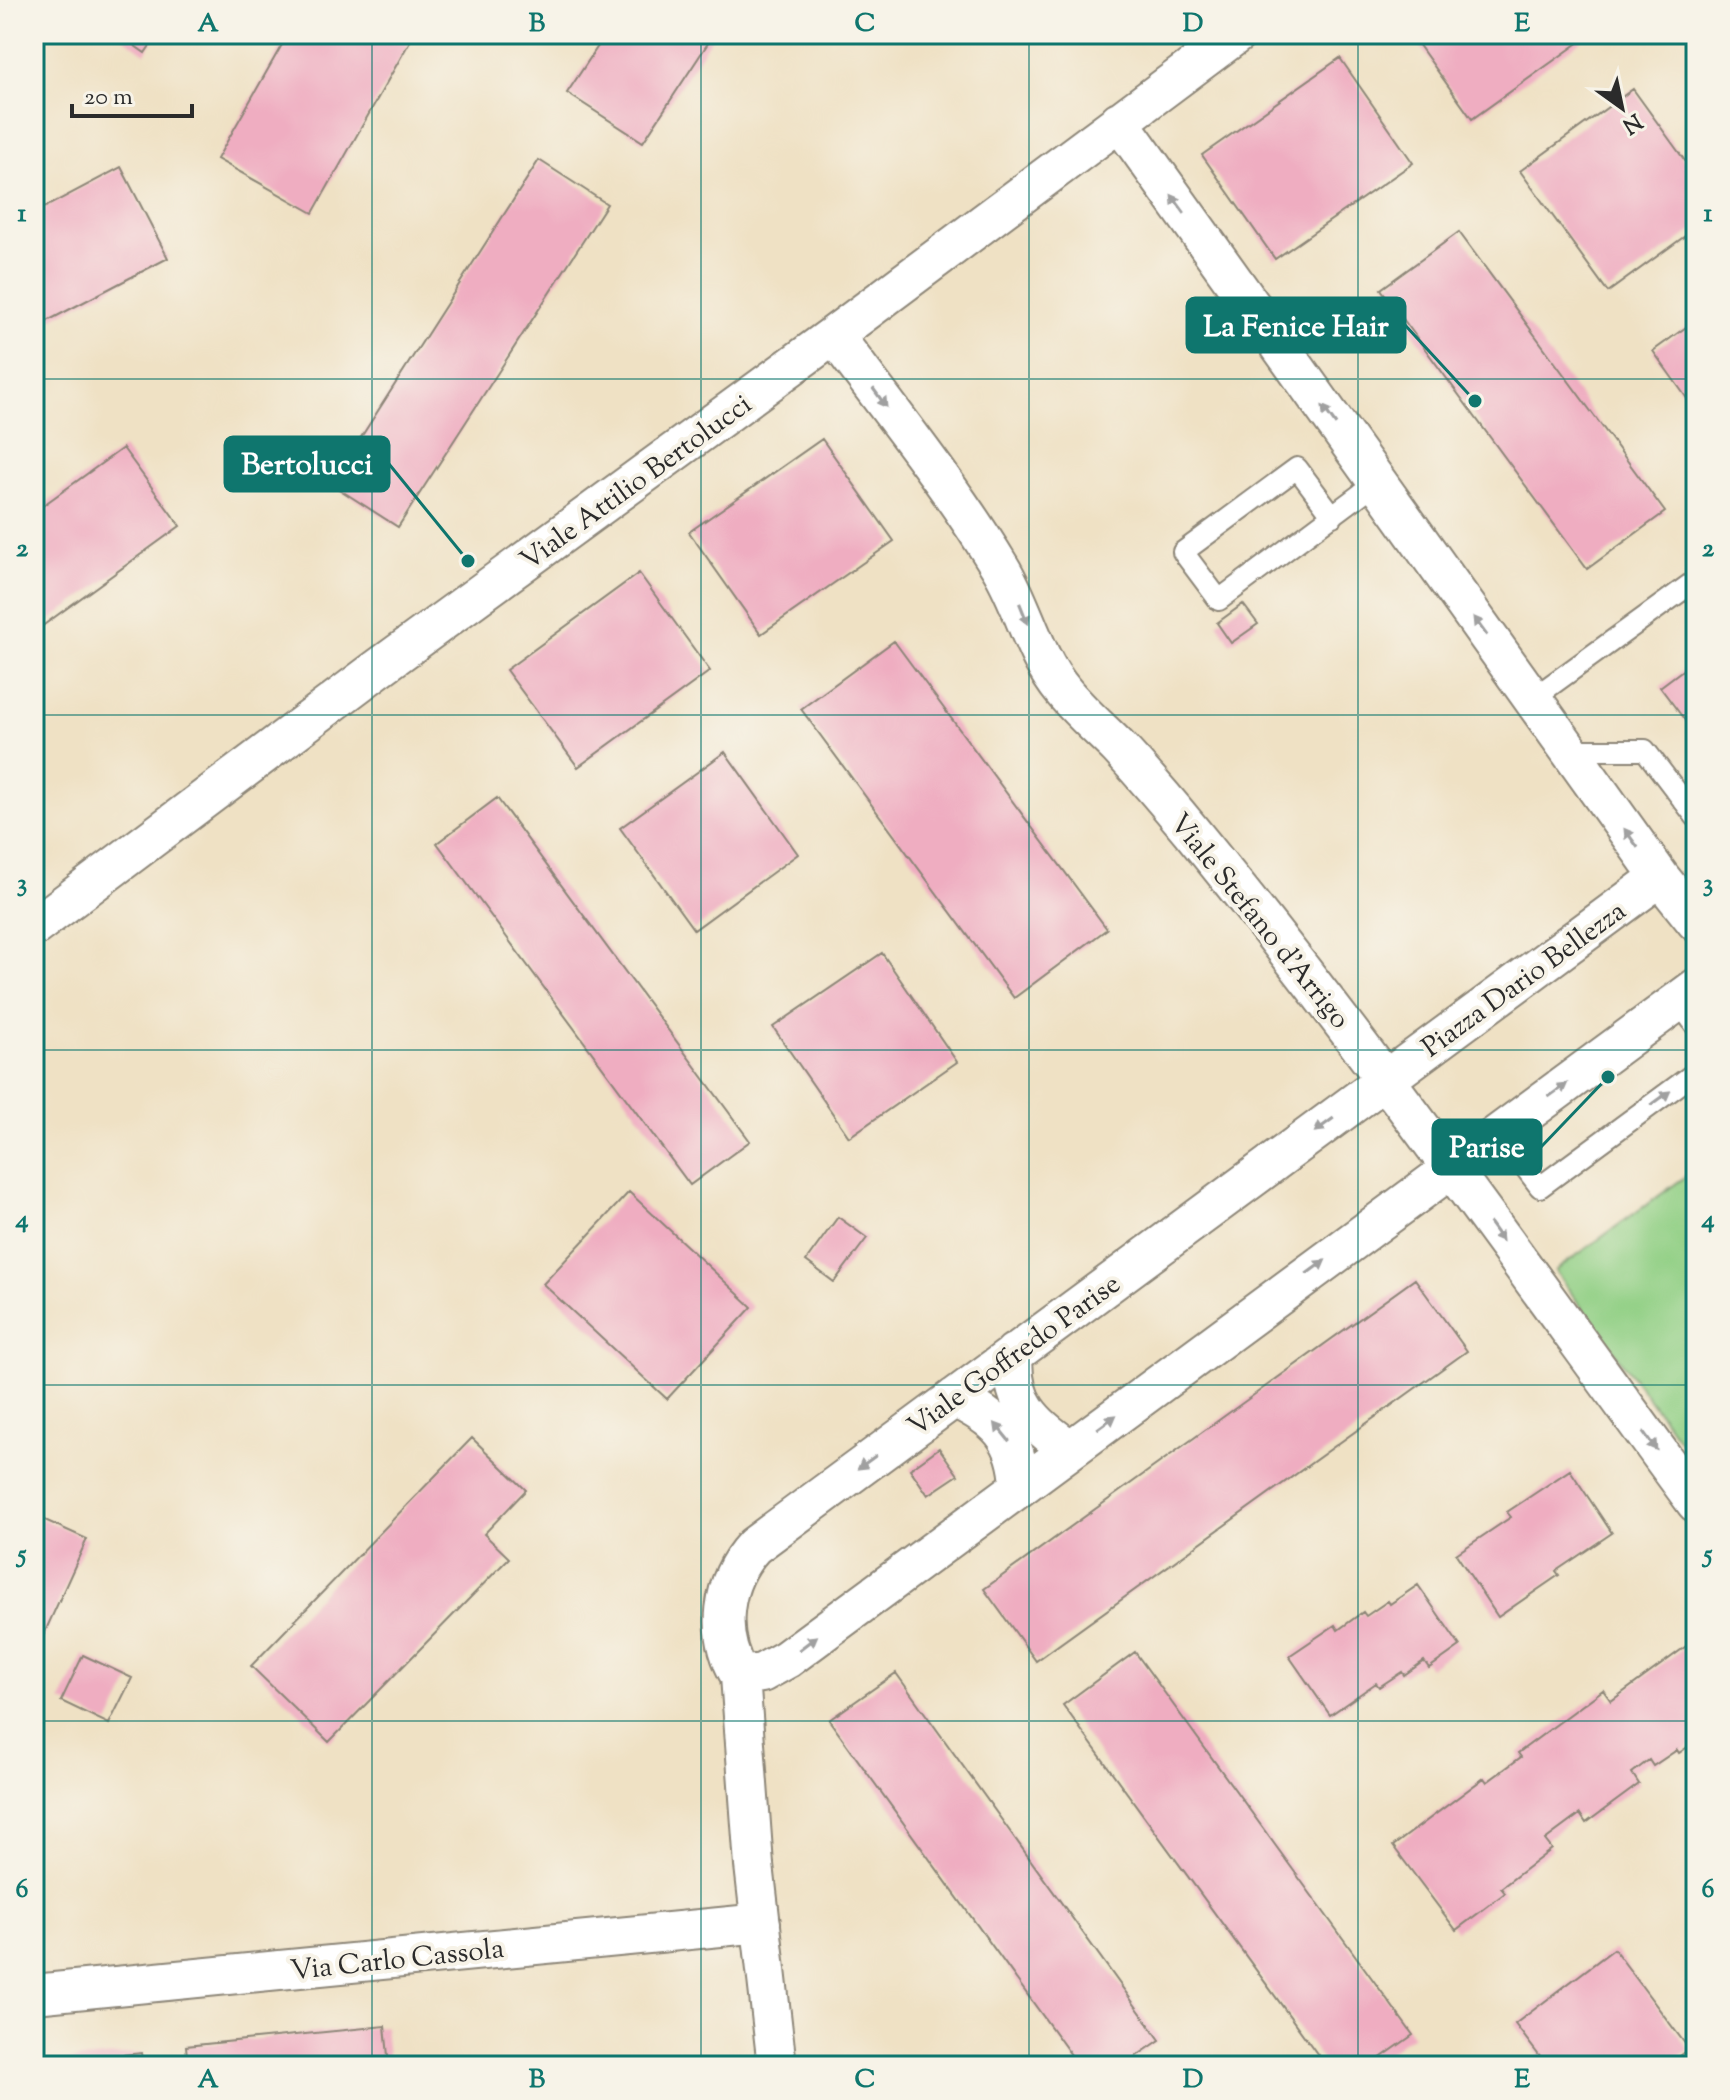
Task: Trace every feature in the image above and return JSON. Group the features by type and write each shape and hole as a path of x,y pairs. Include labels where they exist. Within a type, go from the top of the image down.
{"street":[{"name":"Viale Attilio Bertolucci","path":"34,927 376,670 834,335 1237,34"},
{"path":"1119,121 1660,877 1696,922"},
{"name":"Viale Stefano d'Arrigo","path":"834,335 979,532 1015,595 1046,667 1062,690 1192,832 1386,1078 1449,1169 1696,1503"},
{"name":"Piazza Dario Bellezza","path":"1386,1078 1660,877"},
{"path":"740,1676 762,1673 787,1659 1449,1169 1690,1005"},
{"name":"Viale Goffredo Parise","path":"777,2066 761,1923 740,1676 729,1652 724,1609 731,1579 745,1555 766,1536 1386,1078"},
{"path":"1014,1353 1012,1371 1015,1389 1024,1408 1049,1435 1070,1449"},
{"path":"954,1398 976,1408 1007,1436 1015,1452 1020,1486"},
{"name":"Via Carlo Cassola","path":"34,1994 761,1923"}],"lane":[{"path":"1333,516 1297,468 1183,552 1219,600 1333,516 1377,482"},
{"path":"1532,699 1696,580"},
{"path":"1569,750 1645,750 1696,817"},
{"path":"1499,1133 1540,1187 1696,1072"}],"green space":[{"path":"1696,1169 1696,1463 1555,1271"}],"building":[{"path":"118,34 158,34 145,53"},
{"path":"288,34 414,34 313,213 217,159"},
{"path":"606,34 714,34 643,142 567,93"},
{"path":"1411,34 1591,34 1472,119"},
{"path":"1340,58 1413,163 1275,259 1202,155"},
{"path":"1633,89 1696,176 1696,228 1608,292 1520,171"},
{"path":"539,160 607,204 398,527 331,484"},
{"path":"121,167 168,258 34,328 34,213"},
{"path":"1459,232 1665,512 1587,569 1381,289"},
{"path":"1696,320 1696,411 1653,351"},
{"path":"822,439 894,541 761,634 689,532"},
{"path":"123,448 180,526 34,632 34,512"},
{"path":"639,573 710,671 578,767 506,670"},
{"path":"1243,604 1258,624 1231,643 1217,623"},
{"path":"894,641 1107,929 1014,998 801,709"},
{"path":"1696,660 1696,735 1660,687"},
{"path":"725,752 798,854 694,930 620,828"},
{"path":"497,798 750,1141 690,1185 437,843"},
{"path":"882,953 957,1062 849,1137 773,1027"},
{"path":"629,1192 752,1307 667,1399 543,1284"},
{"path":"838,1217 867,1238 834,1282 806,1261"},
{"path":"1415,1279 1467,1351 1036,1661 984,1589"},
{"path":"472,1438 526,1490 484,1534 509,1558 329,1742 251,1666"},
{"path":"939,1448 958,1475 928,1495 910,1469"},
{"path":"1570,1470 1612,1533 1556,1571 1559,1575 1498,1617 1456,1554 1511,1517 1507,1512"},
{"path":"36,1516 87,1539 40,1643 34,1640"},
{"path":"1418,1585 1460,1646 1429,1668 1424,1661 1379,1687 1376,1683 1330,1715 1289,1656 1335,1625 1338,1630 1363,1612 1366,1616"},
{"path":"1696,1639 1696,1741 1653,1766 1649,1760 1632,1773 1639,1784 1586,1823 1580,1814 1545,1840 1552,1849 1501,1888 1505,1893 1456,1930 1393,1846 1484,1778 1487,1782 1521,1757 1518,1753 1603,1690 1611,1701"},
{"path":"1135,1652 1413,2035 1369,2066 1326,2066 1063,1705"},
{"path":"83,1655 132,1678 109,1724 61,1701"},
{"path":"896,1673 1160,2040 1122,2066 1079,2066 829,1720"},
{"path":"1614,1949 1689,2049 1667,2066 1547,2066 1515,2024"},
{"path":"385,2026 389,2066 188,2066 186,2046"},
{"path":"142,2053 144,2066 34,2066 34,2064"}],"place":[{"name":"La Fenice Hair","path":"1475,401"},
{"name":"Bertolucci","path":"468,561"},
{"name":"Parise","path":"1608,1077"}]}
